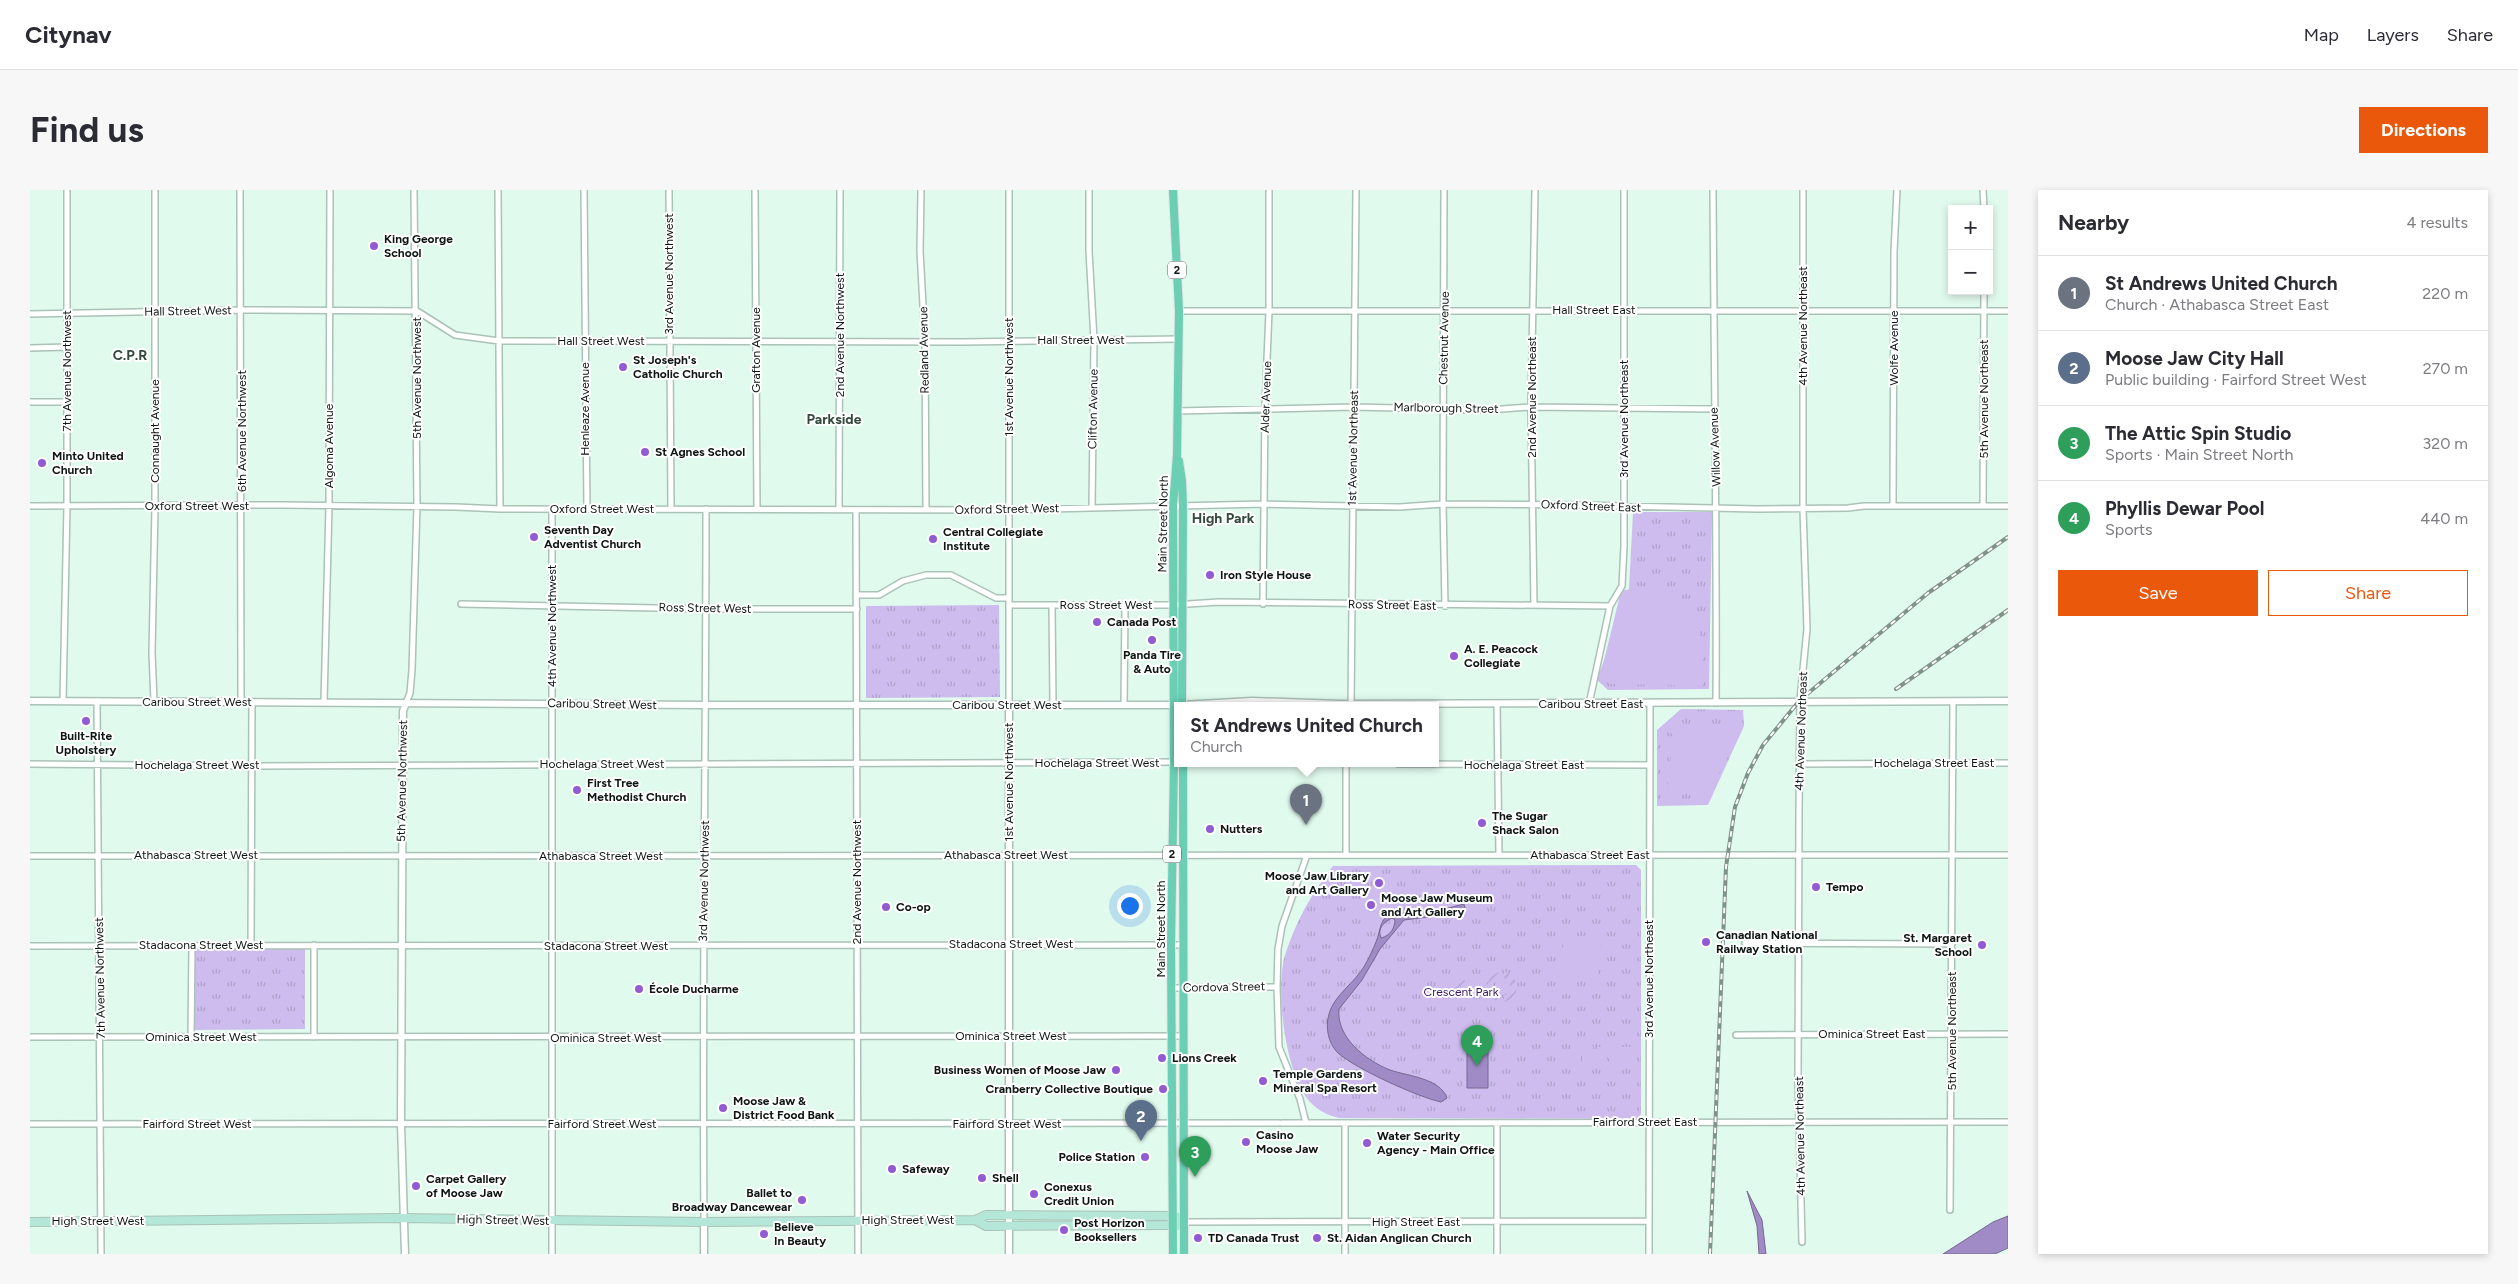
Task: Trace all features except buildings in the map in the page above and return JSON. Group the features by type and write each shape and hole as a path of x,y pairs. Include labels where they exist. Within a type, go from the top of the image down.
{"main road":[{"name":"Main Street North","path":"1174,190 1179,339 1178,454 1173,506 1173,605 1179,702"},
{"name":"Main Street North","path":"1178,454 1183,506 1179,702"},
{"name":"Main Street North","path":"1173,1254 1171,945 1176,767"},
{"name":"Main Street North","path":"1183,767 1184,1254"},
{"name":"High Street West","path":"30,1222 402,1218 704,1222 975,1220 986,1215 1009,1215 1173,1216 1184,1222"},
{"name":"High Street West","path":"975,1220 986,1226 1173,1226 1184,1222"}],"street":[{"name":"7th Avenue Northwest","path":"63,701 67,506 67,190"},
{"name":"Connaught Avenue","path":"154,701 152,653 155,507 155,190"},
{"name":"6th Avenue Northwest","path":"240,190 241,702"},
{"name":"Algoma Avenue","path":"324,702 329,506 330,190"},
{"name":"5th Avenue Northwest","path":"405,1254 402,1218 401,1124 401,855 403,711 410,693 412,670 417,506 417,311 414,190"},
{"path":"498,190 500,509"},
{"name":"Henleaze Avenue","path":"584,190 587,509"},
{"name":"3rd Avenue Northwest","path":"668,190 671,509"},
{"name":"Grafton Avenue","path":"755,190 757,509"},
{"name":"2nd Avenue Northwest","path":"839,509 840,190"},
{"name":"Redland Avenue","path":"921,190 920,251 925,342 926,510"},
{"name":"1st Avenue Northwest","path":"1009,190 1009,1254"},
{"name":"Clifton Avenue","path":"1089,190 1089,251 1094,340 1092,507"},
{"name":"Alder Avenue","path":"1263,604 1263,504 1269,311 1269,190"},
{"name":"1st Avenue Northeast","path":"1351,702 1356,190"},
{"name":"Chestnut Avenue","path":"1444,190 1443,504 1445,606"},
{"name":"2nd Avenue Northeast","path":"1534,190 1531,408 1534,605"},
{"name":"3rd Avenue Northeast","path":"1589,704 1610,606 1622,586 1624,507 1624,190"},
{"name":"Willow Avenue","path":"1713,190 1714,409 1717,508 1716,703"},
{"name":"4th Avenue Northeast","path":"1802,1242 1799,1122 1800,703 1807,629 1803,509 1803,190"},
{"name":"Wolfe Avenue","path":"1894,506 1894,310 1897,190"},
{"path":"1984,190 1984,205"},
{"name":"5th Avenue Northeast","path":"1983,506 1984,295"},
{"name":"Hall Street West","path":"30,314 330,309 417,311 455,335 499,341 925,342 1179,339"},
{"name":"Hall Street East","path":"1179,311 2008,311"},
{"path":"30,348 68,347"},
{"path":"30,402 67,402"},
{"name":"Marlborough Street","path":"1178,411 1353,407 1488,410 1531,408 1714,409"},
{"name":"Oxford Street East","path":"1173,506 1532,504 1803,509 1894,506 2008,506"},
{"name":"Oxford Street West","path":"30,506 417,506 500,509 839,509 856,511 1173,506"},
{"name":"4th Avenue Northwest","path":"552,508 552,1254"},
{"name":"3rd Avenue Northwest","path":"704,1254 703,945 706,509"},
{"name":"2nd Avenue Northwest","path":"856,511 858,1254"},
{"path":"856,595 879,595 902,581 926,575 951,575 996,598 1009,598"},
{"name":"Ross Street West","path":"461,604 706,609 856,609"},
{"name":"Ross Street West","path":"1009,605 1173,605"},
{"path":"1052,605 1053,705"},
{"path":"1124,705 1125,605"},
{"name":"Ross Street East","path":"1173,605 1610,606"},
{"name":"Caribou Street West","path":"30,701 706,705 1174,705"},
{"name":"7th Avenue Northwest","path":"97,701 98,946 102,1124 101,1254"},
{"name":"Caribou Street East","path":"1439,704 2008,701"},
{"path":"251,945 252,702"},
{"name":"Caribou Street East","path":"1234,702 1274,702"},
{"name":"5th Avenue Northeast","path":"1950,1210 1953,702"},
{"name":"3rd Avenue Northeast","path":"1649,1254 1650,703"},
{"path":"1497,704 1499,855"},
{"name":"Hochelaga Street West","path":"30,764 251,766 1174,762"},
{"name":"Hochelaga Street East","path":"1800,764 2008,763"},
{"name":"Hochelaga Street East","path":"1439,764 1650,766"},
{"path":"1346,767 1346,855"},
{"name":"Athabasca Street West","path":"30,856 251,854 551,856 1172,855"},
{"name":"Athabasca Street East","path":"1172,855 2008,854"},
{"path":"1306,1123 1300,1099 1279,1047 1277,987 1278,949 1282,926 1308,855"},
{"path":"1745,943 1952,944"},
{"name":"Stadacona Street West","path":"30,946 1183,945"},
{"path":"191,1038 192,946"},
{"path":"314,946 314,1037"},
{"name":"Cordova Street","path":"1172,988 1277,987"},
{"name":"Ominica Street East","path":"1736,1034 2008,1034"},
{"name":"Ominica Street West","path":"30,1037 1183,1036"},
{"name":"Fairford Street East","path":"1173,1123 2008,1122"},
{"name":"Fairford Street West","path":"30,1124 1009,1125 1173,1123"},
{"path":"1345,1123 1345,1254"},
{"path":"1497,1123 1497,1254"},
{"name":"High Street East","path":"1184,1222 1649,1221"}],"green space":[{"path":"1633,512 1712,512 1709,689 1608,690 1597,680 1629,589"},
{"path":"1640,587 1660,590 1676,597 1687,607 1695,619 1700,634 1702,650 1703,686 1610,684 1601,673 1621,591"},
{"path":"999,605 1000,697 866,698 866,606"},
{"path":"1681,709 1743,710 1744,726 1708,805 1657,806 1657,730"},
{"path":"1682,721 1684,724 1738,730 1715,783 1666,796 1674,736 1670,732"},
{"name":"Crescent Park","path":"1636,865 1641,870 1641,1114 1637,1119 1339,1118 1323,1112 1310,1102 1301,1089 1288,1052 1284,1030 1281,986 1283,967 1290,940 1312,896 1333,866"},
{"path":"1564,935 1601,938 1597,981 1561,979"},
{"path":"191,949 305,949 305,1029 191,1030"},
{"path":"1499,972 1499,978 1492,987 1498,996 1498,1002 1490,997 1487,987 1490,977"},
{"path":"1504,972 1513,976 1518,987 1513,998 1504,1002 1504,996 1511,987 1504,978"},
{"path":"1459,978 1465,980 1467,986 1465,992 1459,994 1453,992 1451,986 1453,980"},
{"path":"1464,1037 1496,1040 1490,1048 1490,1071 1487,1071 1486,1079 1492,1093 1463,1093 1464,1058 1450,1058 1451,1042 1463,1042"},
{"path":"1583,1046 1593,1046 1593,1067 1583,1067"},
{"path":"1571,1047 1581,1047 1581,1068 1571,1068"},
{"path":"1597,1047 1606,1047 1606,1068 1597,1067"},
{"path":"1609,1047 1619,1047 1619,1068 1609,1068"},
{"path":"1622,1047 1632,1047 1632,1068 1622,1068"}],"shaded area":[{"path":"1464,904 1465,908 1436,916 1404,920 1380,949 1362,980 1339,1009 1339,1019 1347,1038 1362,1054 1390,1070 1422,1079 1438,1086 1447,1098 1441,1102 1388,1082 1358,1067 1338,1053 1332,1045 1328,1035 1327,1024 1335,1001 1361,971 1366,962 1385,918 1392,913 1437,911","holes":["1392,918 1395,920 1391,931 1381,938 1380,931 1382,926"]},
{"path":"1488,1044 1488,1088 1467,1088 1467,1045"},
{"path":"1747,1191 1762,1220 1766,1254 1759,1254 1757,1226"},
{"path":"2008,1216 2008,1248 1995,1254 1943,1254 1993,1222"}],"railway":[{"path":"1710,1254 1726,867 1735,807 1748,773 1763,745 1800,700 1928,593 2008,537"},
{"path":"1896,689 2008,610"}],"place":[{"name":"King George School","path":"374,246"},
{"name":"St Joseph's Catholic Church","path":"623,367"},
{"name":"St Agnes School","path":"645,452"},
{"name":"Minto United Church","path":"42,463"},
{"name":"Seventh Day Adventist Church","path":"534,537"},
{"name":"Central Collegiate Institute","path":"933,539"},
{"name":"Iron Style House","path":"1210,575"},
{"name":"Canada Post","path":"1097,622"},
{"name":"Panda Tire & Auto","path":"1152,640"},
{"name":"A. E. Peacock Collegiate","path":"1454,656"},
{"name":"Built-Rite Upholstery","path":"86,721"},
{"name":"First Tree Methodist Church","path":"577,790"},
{"name":"The Sugar Shack Salon","path":"1482,823"},
{"name":"St Andrews United Church","path":"1306,825"},
{"name":"Nutters","path":"1210,829"},
{"name":"Moose Jaw Library and Art Gallery","path":"1379,883"},
{"name":"Tempo","path":"1816,887"},
{"name":"Moose Jaw Museum and Art Gallery","path":"1371,905"},
{"name":"Co-op","path":"886,907"},
{"name":"Canadian National Railway Station","path":"1706,942"},
{"name":"St. Margaret School","path":"1982,945"},
{"name":"École Ducharme","path":"639,989"},
{"name":"Lions Creek","path":"1162,1058"},
{"name":"Phyllis Dewar Pool","path":"1477,1066"},
{"name":"Business Women of Moose Jaw","path":"1116,1070"},
{"name":"Temple Gardens Mineral Spa Resort","path":"1263,1081"},
{"name":"Cranberry Collective Boutique","path":"1163,1089"},
{"name":"Moose Jaw & District Food Bank","path":"723,1108"},
{"name":"Moose Jaw City Hall","path":"1141,1141"},
{"name":"Casino Moose Jaw","path":"1246,1142"},
{"name":"Water Security Agency - Main Office","path":"1367,1143"},
{"name":"Police Station","path":"1145,1157"},
{"name":"Safeway","path":"892,1169"},
{"name":"The Attic Spin Studio","path":"1195,1177"},
{"name":"Shell","path":"982,1178"},
{"name":"Carpet Gallery of Moose Jaw","path":"416,1186"},
{"name":"Conexus Credit Union","path":"1034,1194"},
{"name":"Ballet to Broadway Dancewear","path":"802,1200"},
{"name":"Post Horizon Booksellers","path":"1064,1230"},
{"name":"Believe In Beauty","path":"764,1234"},
{"name":"TD Canada Trust","path":"1198,1238"},
{"name":"St. Aidan Anglican Church","path":"1317,1238"}],"district":[{"name":"C.P.R","path":"130,355"},
{"name":"Parkside","path":"834,419"},
{"name":"High Park","path":"1223,518"}]}
